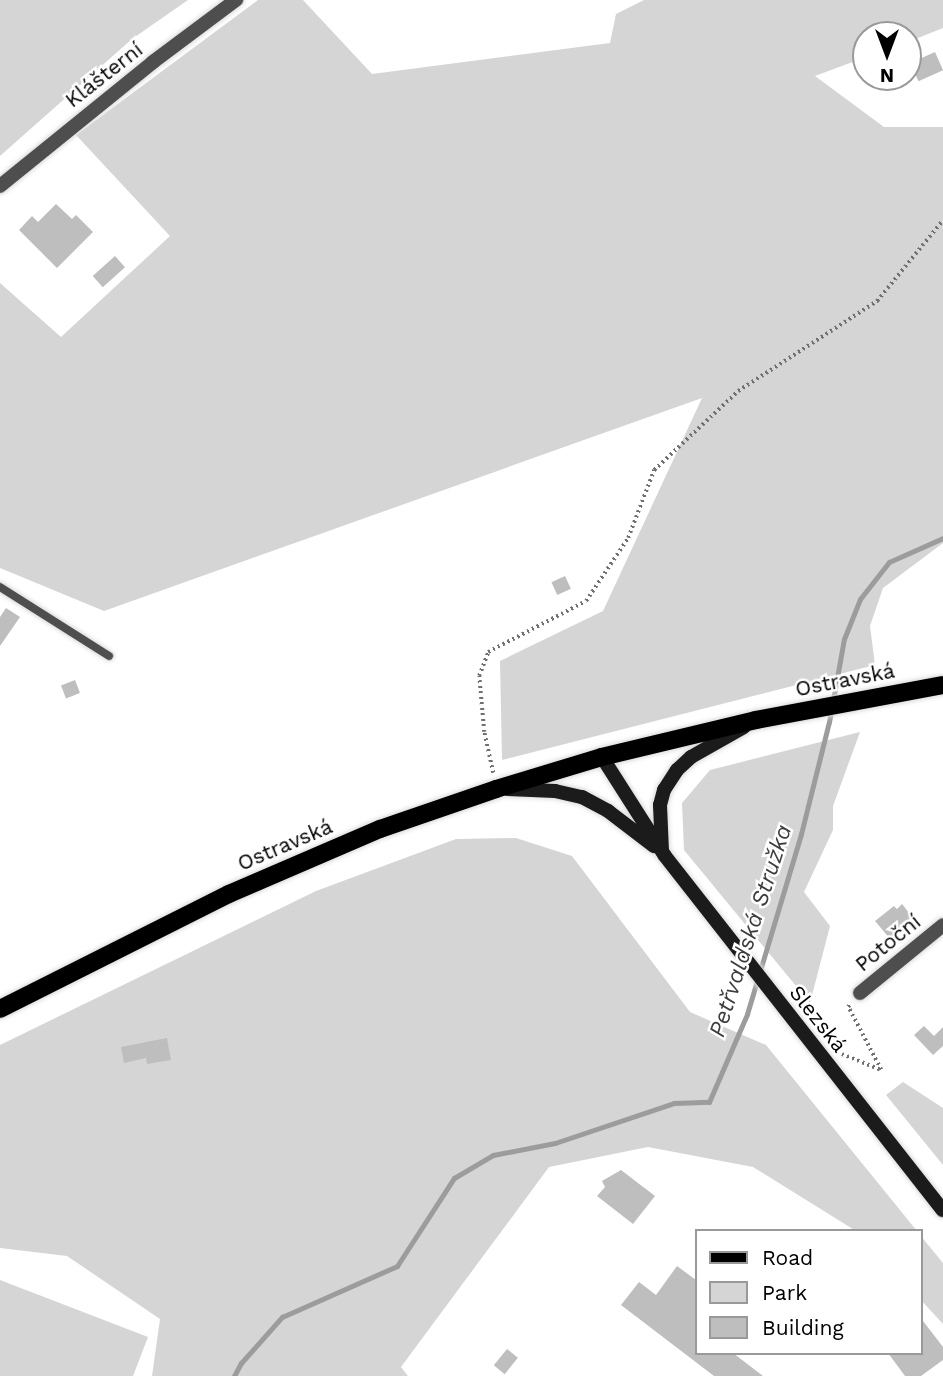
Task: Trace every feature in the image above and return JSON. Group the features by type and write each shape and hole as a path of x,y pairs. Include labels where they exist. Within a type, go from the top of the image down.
{"main road":[{"name":"Ostravská","path":"0,1009 229,894 380,829 496,789 602,757 756,720 943,685"},
{"path":"662,852 660,806 664,790 677,770 691,757 756,720"},
{"name":"Slezská","path":"602,757 662,852 943,1210"},
{"path":"496,789 555,791 582,797 608,811 662,852"}],"street":[{"name":"Klášterní","path":"0,186 152,62 236,0"},
{"name":"Potoční","path":"860,993 943,925"}],"lane":[{"path":"0,587 109,656"}],"path":[{"path":"496,789 484,732 479,676 488,652 586,601 628,538 654,470 737,391 877,301 943,220"},
{"path":"842,1055 881,1070 848,1007 860,993"}],"green space":[{"path":"0,0 188,0 132,39 0,156"},
{"path":"258,0 303,0 372,74 610,43 616,14 644,0 943,0 943,28 922,36 922,21 852,21 852,62 815,76 884,127 943,127 943,543 883,588 870,626 875,665 502,760 500,661 603,611 702,398 104,611 0,568 0,283 61,337 170,236 76,135"},
{"path":"860,732 833,806 833,830 804,892 830,926 810,1003 684,850 682,803 710,770"},
{"path":"516,838 572,856 690,1012 766,1045 915,1229 853,1229 753,1167 648,1147 549,1167 401,1367 408,1376 152,1376 160,1319 67,1256 0,1248 0,1045 316,891 456,839"},
{"path":"903,1082 943,1108 943,1165 886,1095"},
{"path":"922,1237 943,1263 943,1324 922,1301"},
{"path":"0,1280 148,1337 133,1376 0,1376"}],"building":[{"path":"935,52 943,70 922,80 922,58"},
{"path":"56,204 72,219 76,215 93,232 57,268 19,230 32,216 38,222"},
{"path":"115,256 125,267 103,287 93,276"},
{"path":"565,576 571,589 557,595 551,582"},
{"path":"6,608 20,617 0,646 0,617"},
{"path":"75,680 80,693 66,698 61,685"},
{"path":"902,904 913,918 891,940 875,921 894,906 897,909"},
{"path":"924,1026 934,1036 943,1027 943,1046 933,1055 914,1035"},
{"path":"167,1038 171,1060 147,1064 146,1058 124,1063 121,1047"},
{"path":"621,1170 655,1196 633,1224 597,1196 605,1187 602,1181"},
{"path":"677,1266 694,1279 694,1355 736,1355 763,1376 714,1376 621,1305 639,1282 656,1295"},
{"path":"922,1320 943,1347 943,1360 921,1376 905,1376 889,1355 922,1355"},
{"path":"507,1349 518,1358 505,1374 494,1365"}],"waterway":[{"name":"Petřvaldská Stružka","path":"234,1376 241,1363 282,1317 397,1266 454,1178 493,1155 555,1143 674,1103 709,1102 747,1014 801,834 829,722 844,639 860,599 889,562 943,538"}]}
